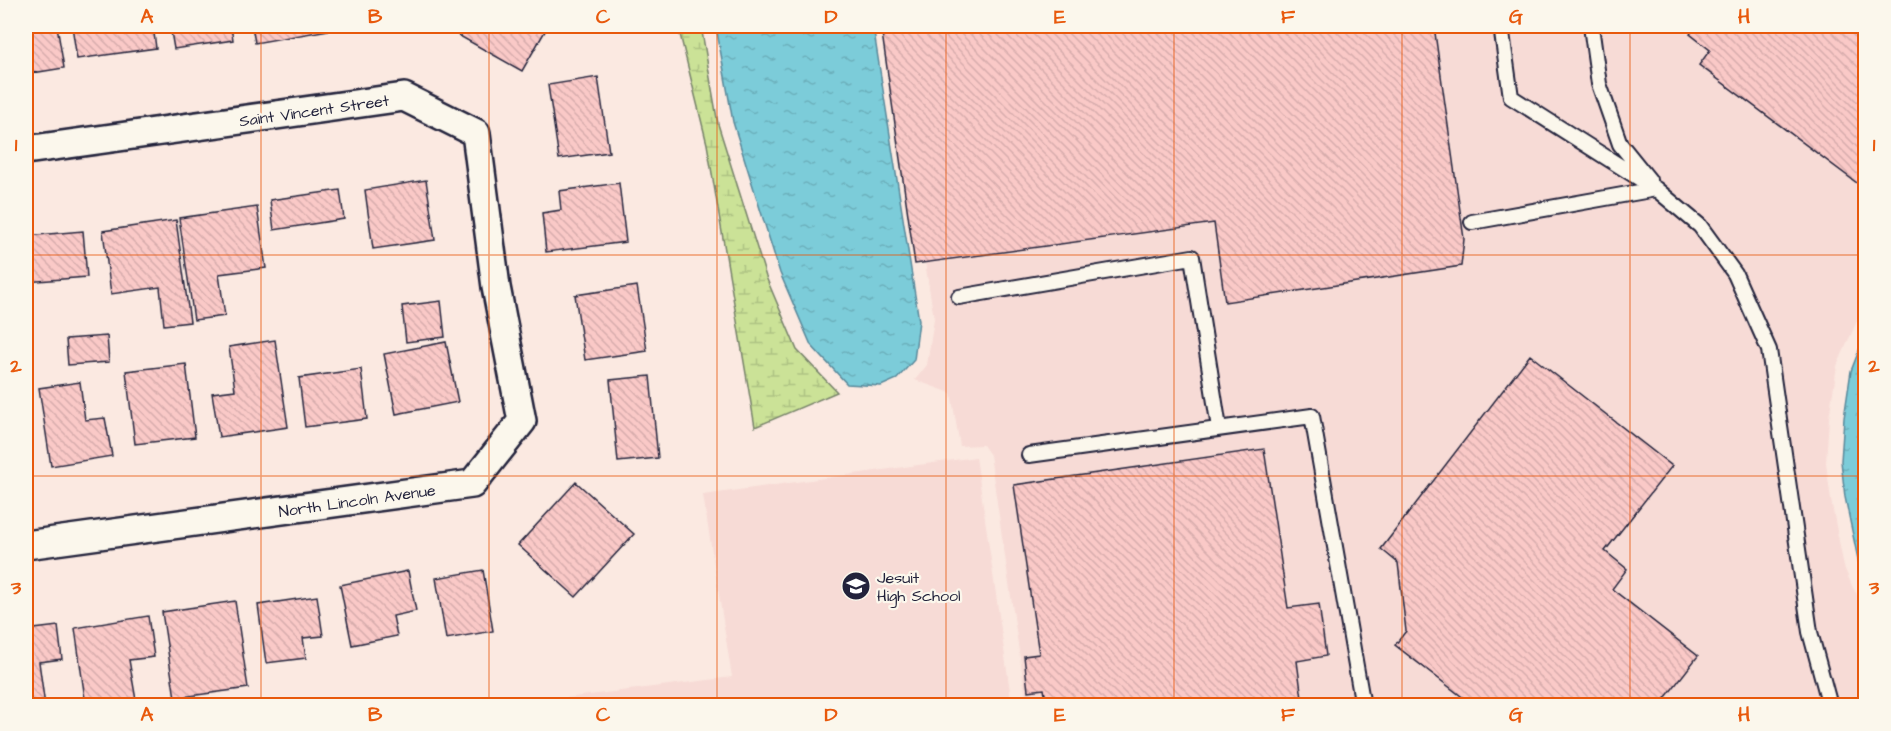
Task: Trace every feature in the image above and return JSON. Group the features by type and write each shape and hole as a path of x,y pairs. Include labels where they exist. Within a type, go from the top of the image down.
{"street":[{"name":"Saint Vincent Street","path":"26,150 404,97 476,133 496,287"},
{"name":"North Lincoln Avenue","path":"26,545 472,484 522,421 496,287"}],"lane":[{"path":"1501,26 1511,97 1656,189 1700,226 1735,274 1769,350 1810,632 1830,705"},
{"path":"1591,26 1599,84 1620,144 1656,189"},
{"path":"1472,222 1656,189"},
{"path":"959,297 1192,257 1219,428"},
{"path":"1029,455 1312,416 1363,705"}],"shaded area":[{"path":"888,26 1865,26 1865,303 1837,366 1829,418 1826,463 1844,567 1853,588 1865,606 1865,705 1027,705 990,455 983,445 960,446 951,393 915,380 927,365 934,319"},
{"name":"Jesuit High School","path":"976,457 1012,705 510,705 732,677 703,495"}],"green space":[{"path":"678,26 701,26 718,124 766,277 797,350 837,392 755,427 707,144"}],"water":[{"path":"716,26 873,26 919,321 914,360 897,379 881,386 847,384 811,345 780,273 733,122"},
{"path":"1865,335 1865,579 1859,564 1845,497 1841,461 1851,371"}],"building":[{"path":"26,26 57,26 64,68 26,74"},
{"path":"72,26 153,26 156,48 77,59"},
{"path":"170,26 231,26 233,40 174,49"},
{"path":"252,26 328,26 329,30 255,43"},
{"path":"442,26 548,26 522,71"},
{"path":"881,26 1434,26 1464,239 1461,266 1225,302 1214,223 915,264"},
{"path":"1696,26 1866,26 1865,189 1699,65 1710,50 1690,34"},
{"path":"598,77 609,152 559,159 548,85"},
{"path":"426,180 435,240 373,249 365,190"},
{"path":"619,183 626,242 546,252 542,213 561,210 559,191"},
{"path":"340,190 344,219 274,230 270,200"},
{"path":"257,207 266,268 219,274 225,316 194,320 179,218"},
{"path":"176,220 190,322 164,325 160,287 111,294 103,231"},
{"path":"83,231 87,277 26,282 26,236"},
{"path":"637,286 647,351 585,360 575,295"},
{"path":"441,301 445,337 406,342 402,306"},
{"path":"107,336 109,362 68,365 66,339"},
{"path":"275,340 288,427 219,437 212,393 235,390 229,347"},
{"path":"446,342 458,402 396,414 384,354"},
{"path":"1530,355 1672,466 1605,551 1627,569 1612,589 1698,656 1659,706 1474,706 1395,645 1406,631 1398,563 1381,549"},
{"path":"186,364 195,437 135,444 126,371"},
{"path":"361,369 367,419 305,427 299,378"},
{"path":"650,376 658,458 618,462 610,380"},
{"path":"80,382 85,420 105,418 112,456 51,466 39,388"},
{"path":"1264,449 1288,608 1319,604 1326,656 1297,661 1303,706 1047,706 1044,689 1028,691 1024,656 1039,654 1014,485"},
{"path":"576,482 634,534 576,597 518,545"},
{"path":"483,570 493,631 446,639 436,578"},
{"path":"408,571 416,611 393,616 397,636 352,645 340,585"},
{"path":"317,596 323,636 303,638 306,658 266,663 258,605"},
{"path":"235,601 248,688 175,698 162,612"},
{"path":"148,616 154,657 129,660 136,700 86,706 75,628"},
{"path":"58,626 62,659 39,662 45,706 26,706 26,630"}],"place":[{"name":"Jesuit High School","path":"856,586"}]}
